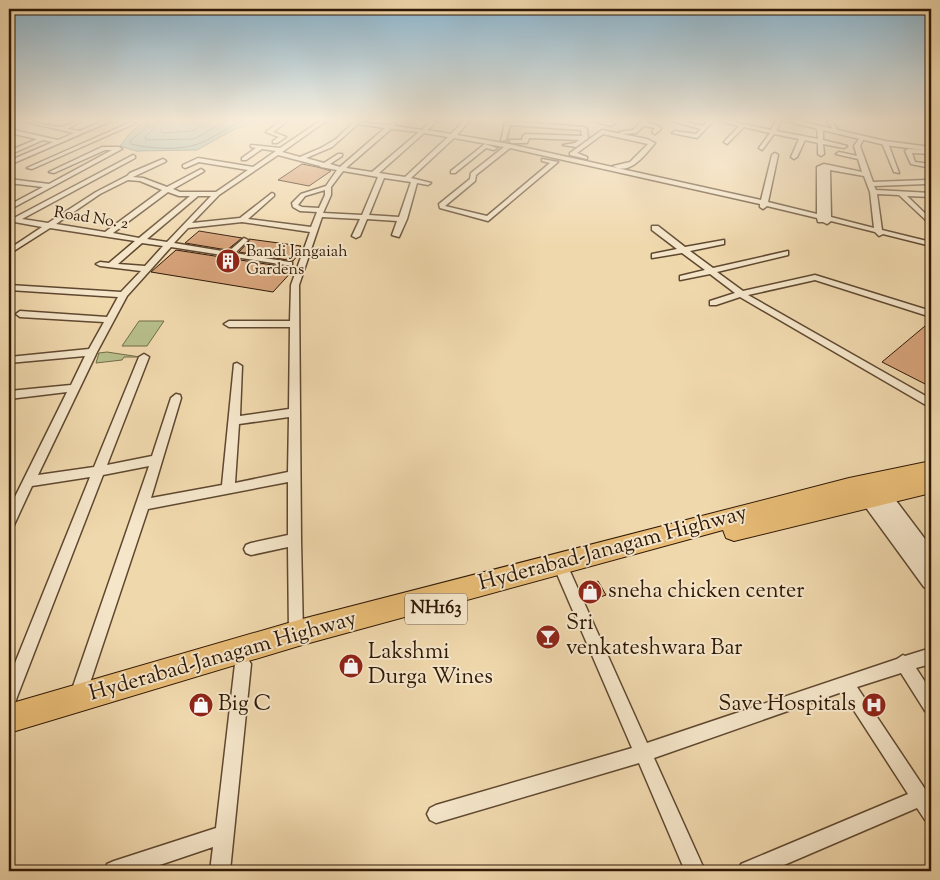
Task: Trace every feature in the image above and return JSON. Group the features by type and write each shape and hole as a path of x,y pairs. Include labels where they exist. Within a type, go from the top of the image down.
{"highway":[{"name":"Hyderabad-Janagam Highway","path":"9,719 76,699 428,605 848,487 931,469"},
{"name":"Hyderabad-Janagam Highway","path":"428,605 564,574 874,496 931,484"},
{"name":"Hyderabad-Janagam Highway","path":"9,733 243,664 298,639"}],"street":[{"path":"30,168 43,162"},
{"path":"52,172 74,162"},
{"path":"9,208 94,162"},
{"path":"12,220 123,162"},
{"path":"9,252 98,193 129,178 132,174 160,162"},
{"path":"185,166 194,162"},
{"path":"210,162 254,170"},
{"path":"9,521 92,352 123,295 217,194 263,162"},
{"path":"308,162 373,175 428,183"},
{"path":"323,166 329,162"},
{"path":"298,639 294,540 294,324 296,285 320,213 328,195 328,187 341,169 349,162"},
{"path":"373,175 387,162"},
{"path":"396,235 403,219 411,180 428,162"},
{"path":"453,172 466,162"},
{"path":"488,162 473,174 473,180 442,204 442,207 488,219 555,162"},
{"path":"577,162 628,168 634,162"},
{"path":"587,162 931,246"},
{"path":"764,205 772,162"},
{"path":"837,162 865,171"},
{"path":"862,162 873,192 879,233"},
{"path":"893,162 897,172"},
{"path":"912,162 913,164 931,166"},
{"path":"9,164 69,175"},
{"path":"106,235 166,190 201,171"},
{"path":"824,220 824,174 865,171"},
{"path":"356,236 382,176"},
{"path":"129,178 141,179 179,194 217,194"},
{"path":"9,181 98,193"},
{"path":"870,184 926,182"},
{"path":"9,190 24,183"},
{"path":"328,187 303,194 295,203 296,206 300,209 320,213 403,219"},
{"path":"873,192 931,194"},
{"path":"900,193 931,223"},
{"path":"111,265 195,195"},
{"path":"242,220 272,195"},
{"name":"Road No. 2","path":"12,220 289,264"},
{"path":"186,226 242,220 314,230"},
{"path":"655,228 741,294 766,310 931,404"},
{"path":"229,254 244,240"},
{"path":"655,256 721,242"},
{"path":"683,278 786,253"},
{"path":"100,264 146,269"},
{"path":"713,303 741,294 815,277 931,314"},
{"path":"9,287 123,295"},
{"path":"20,314 109,320"},
{"path":"229,324 294,324"},
{"path":"9,360 92,352"},
{"path":"9,697 144,357"},
{"path":"228,489 237,366"},
{"path":"9,395 75,388"},
{"path":"76,699 143,505 176,398"},
{"path":"234,421 294,412"},
{"path":"30,480 100,471 156,460"},
{"path":"143,505 295,476"},
{"path":"874,496 931,561"},
{"path":"874,496 931,581"},
{"path":"251,549 294,540"},
{"path":"564,574 695,871"},
{"path":"436,814 644,753 903,663 931,656"},
{"path":"903,663 931,706"},
{"path":"220,871 243,664"},
{"path":"845,683 931,814"},
{"path":"748,871 922,798"},
{"path":"114,871 225,834"}],"green space":[{"path":"139,321 164,321 147,346 122,346"},
{"path":"107,352 140,357 124,357 122,360 96,363 99,353"}],"building":[{"name":"Bandi Jangaiah Gardens","path":"302,164 331,171 309,186 278,180"},
{"path":"199,231 242,238 227,250 185,243"},
{"path":"249,239 301,246 294,254 298,255 293,261 239,252"},
{"path":"176,250 295,268 273,292 151,272"},
{"path":"931,321 931,387 882,362"},
{"name":"sneha chicken center","path":"598,581 606,595 586,602 579,587"}],"place":[{"name":"Bandi Jangaiah Gardens","path":"228,261"},
{"name":"sneha chicken center","path":"590,592"},
{"name":"Sri venkateshwara Bar","path":"548,637"},
{"name":"Lakshmi Durga Wines","path":"351,666"},
{"name":"Big C","path":"201,705"},
{"name":"Save Hospitals","path":"874,705"}]}
